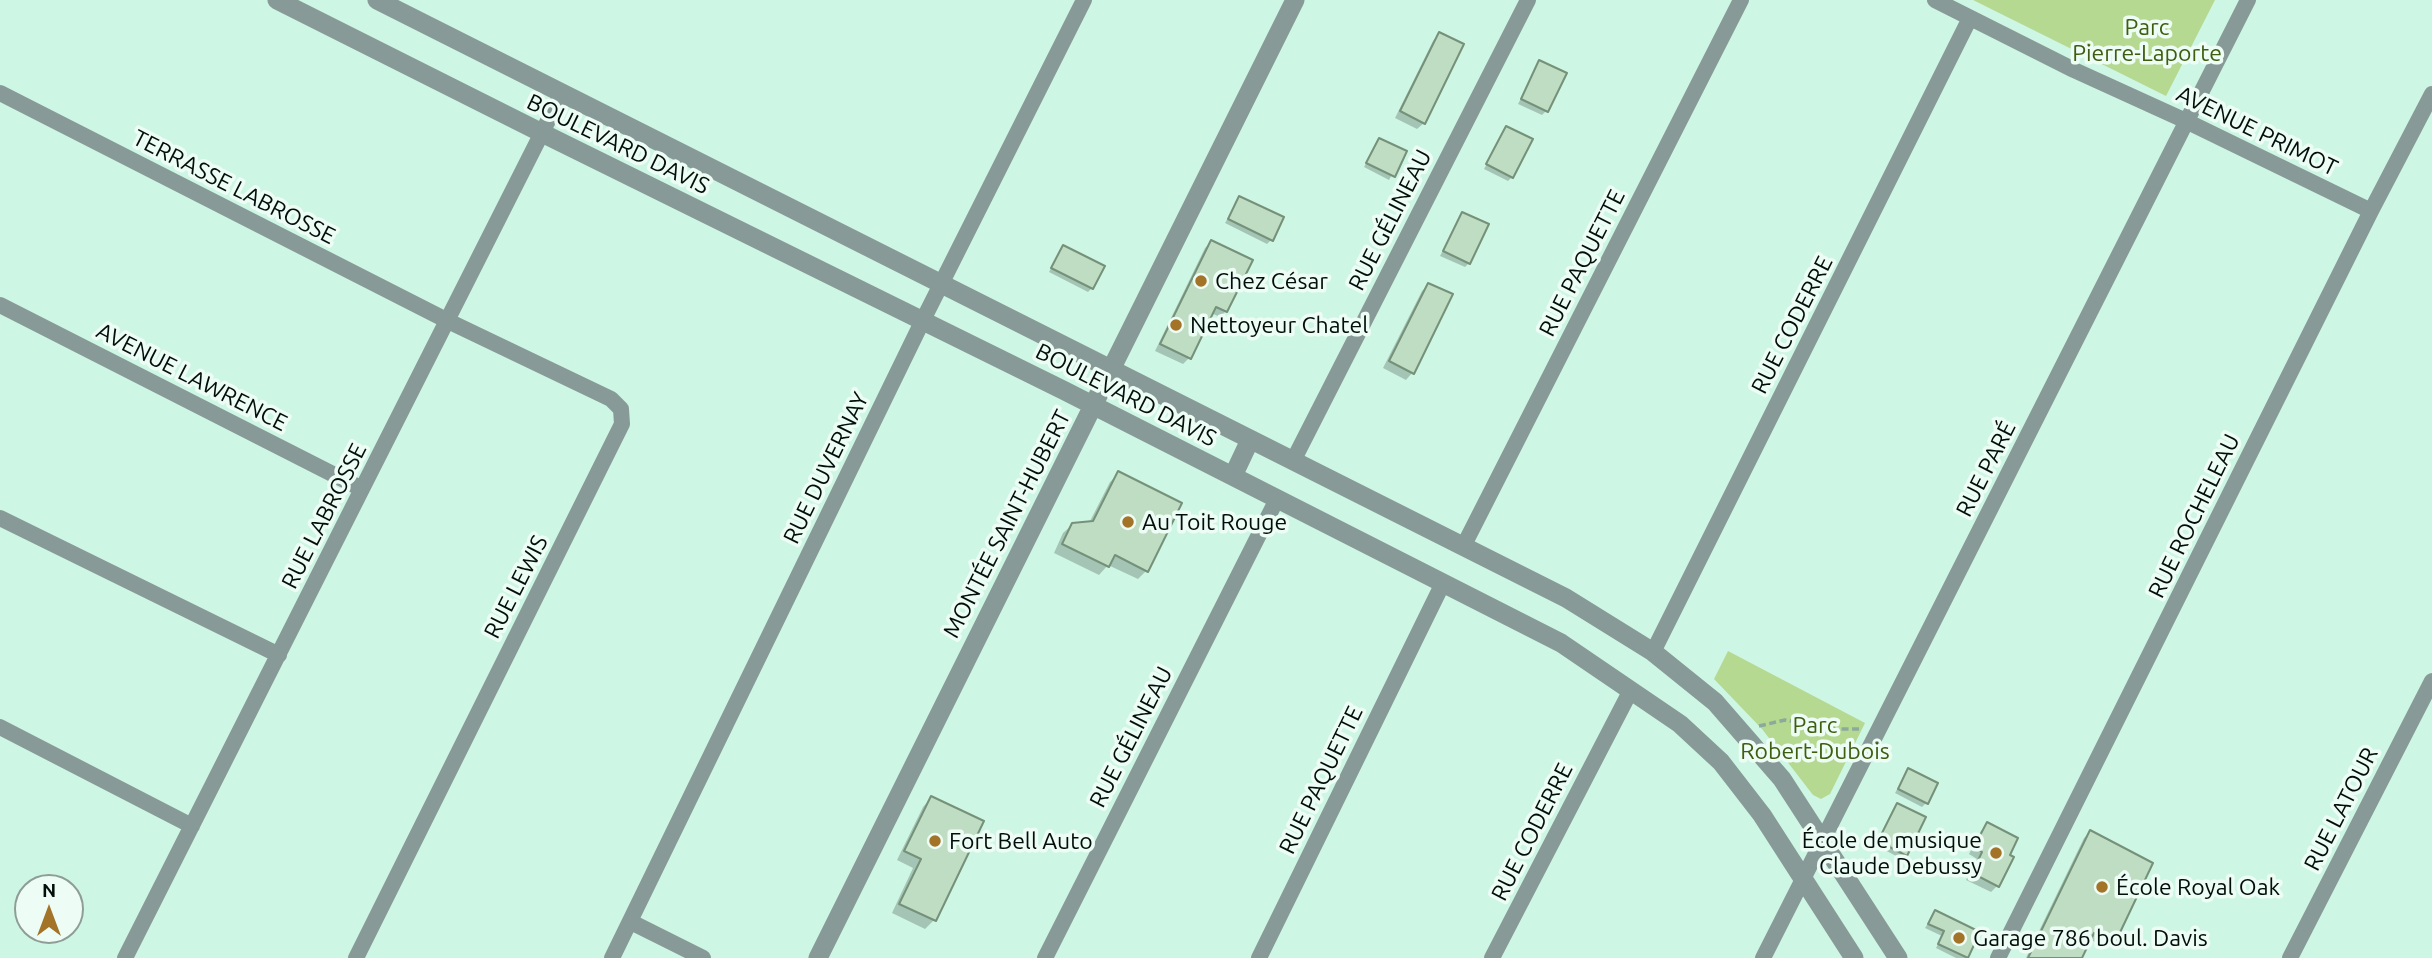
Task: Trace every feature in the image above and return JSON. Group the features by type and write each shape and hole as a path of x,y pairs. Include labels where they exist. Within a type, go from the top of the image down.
{"street":[{"name":"BOULEVARD DAVIS","path":"277,0 1233,476 1562,643 1680,724 1721,762 1762,815 1854,958"},
{"name":"BOULEVARD DAVIS","path":"377,0 1566,598 1653,652 1715,702 1782,779 1898,958"},
{"name":"RUE DUVERNAY","path":"612,958 941,283 1084,0"},
{"name":"MONTÉE SAINT-HUBERT","path":"818,958 1295,0"},
{"name":"RUE GÉLINEAU","path":"1293,461 1528,0"},
{"name":"RUE PAQUETTE","path":"1463,547 1741,0"},
{"name":"AVENUE PRIMOT","path":"1935,0 2074,70 2371,211"},
{"name":"RUE PARÉ","path":"1763,958 2248,0"},
{"name":"RUE CODERRE","path":"1653,652 1970,18"},
{"name":"TERRASSE LABROSSE","path":"0,93 448,321"},
{"name":"RUE LABROSSE","path":"125,958 562,93"},
{"name":"RUE ROCHELEAU","path":"1998,958 2371,211 2428,113 2432,94"},
{"name":"AVENUE LAWRENCE","path":"0,305 362,489"},
{"name":"RUE LEWIS","path":"356,958 622,425 621,409 611,399 448,321"},
{"path":"1233,476 1250,440"},
{"name":"RUE GÉLINEAU","path":"1045,958 1277,499"},
{"path":"0,518 279,656"},
{"name":"RUE PAQUETTE","path":"1259,958 1443,583"},
{"name":"RUE LATOUR","path":"2290,958 2432,681"},
{"name":"RUE CODERRE","path":"1492,958 1631,690"},
{"path":"0,727 192,826"},
{"path":"631,922 704,958"}],"path":[{"path":"1741,730 1785,720 1838,729 1881,728"}],"green space":[{"name":"Parc Pierre-Laporte","path":"1973,0 2215,0 2166,96"},
{"name":"Parc Robert-Dubois","path":"1728,651 1865,723 1830,794 1821,799 1813,795 1762,729 1714,679"}],"building":[{"path":"1439,32 1464,44 1425,124 1400,111"},
{"path":"1539,60 1567,73 1548,112 1521,99"},
{"path":"1506,126 1533,139 1513,178 1486,164"},
{"path":"1379,138 1407,151 1395,177 1366,163"},
{"path":"1239,196 1284,217 1273,241 1228,219"},
{"path":"1462,212 1489,224 1470,264 1443,251"},
{"path":"1211,240 1253,260 1227,312 1216,307 1191,359 1160,344"},
{"path":"1063,245 1105,266 1093,289 1051,268"},
{"path":"1428,283 1453,294 1414,374 1389,361"},
{"name":"Au Toit Rouge","path":"1118,471 1182,503 1148,572 1115,555 1109,567 1062,544 1072,523 1093,521"},
{"path":"1908,768 1938,783 1928,804 1898,789"},
{"path":"931,796 984,821 936,921 899,904 921,859 904,851"},
{"path":"1897,803 1926,817 1907,856 1878,841"},
{"name":"École de musique Claude Debussy","path":"1987,822 2018,838 2010,855 2014,857 1999,887 1972,873 1982,852 1974,847"},
{"name":"École Royal Oak","path":"2090,830 2153,863 2115,943 2094,933 2082,958 2028,958"},
{"name":"Garage 786 boul. Davis","path":"1935,910 1980,932 1968,958 1938,944 1944,931 1928,924"}],"place":[{"name":"Chez César","path":"1201,281"},
{"name":"Nettoyeur Chatel","path":"1176,325"},
{"name":"Au Toit Rouge","path":"1128,522"},
{"name":"Fort Bell Auto","path":"935,841"},
{"name":"École de musique Claude Debussy","path":"1996,853"},
{"name":"École Royal Oak","path":"2102,887"},
{"name":"Garage 786 boul. Davis","path":"1959,938"}]}
